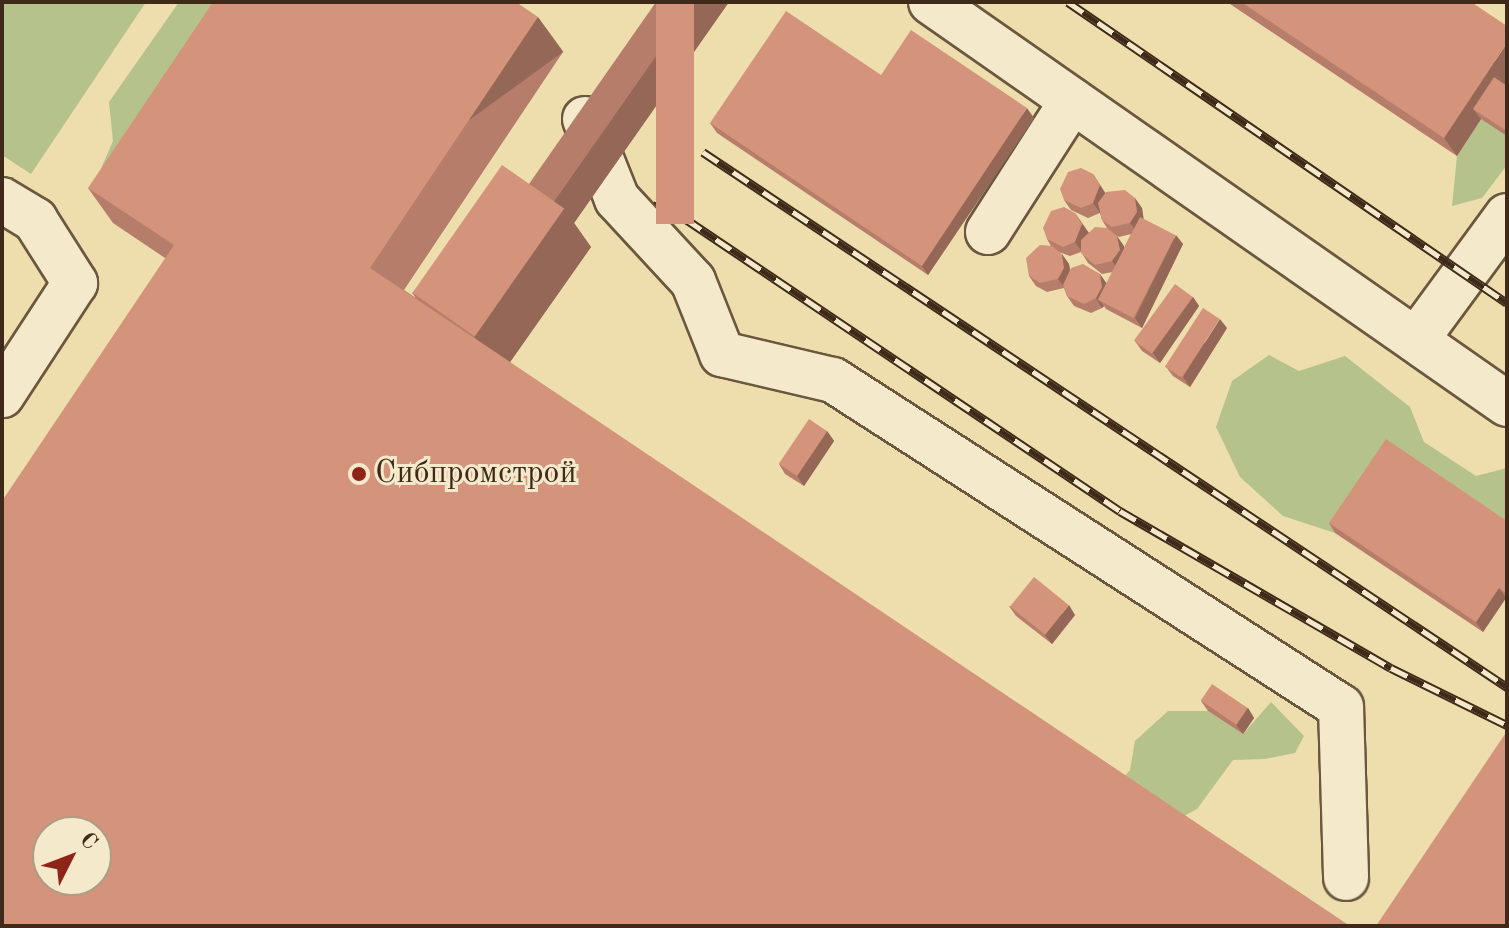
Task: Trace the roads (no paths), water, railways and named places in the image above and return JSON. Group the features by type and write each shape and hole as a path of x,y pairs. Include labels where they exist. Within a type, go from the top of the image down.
{"lane":[{"path":"931,2 1507,404"},
{"path":"612,80 585,119 617,199 693,281 722,354 833,380 1341,707 1346,878"},
{"path":"988,232 1072,101"},
{"path":"2,200 35,220 75,283 2,395"},
{"path":"1416,340 1507,216"}],"railway":[{"path":"1068,2 1507,303"},
{"path":"703,152 1507,687"},
{"path":"656,199 1120,511 1391,668 1507,725"}],"place":[{"name":"Сибпромстрой","path":"359,474"}]}
